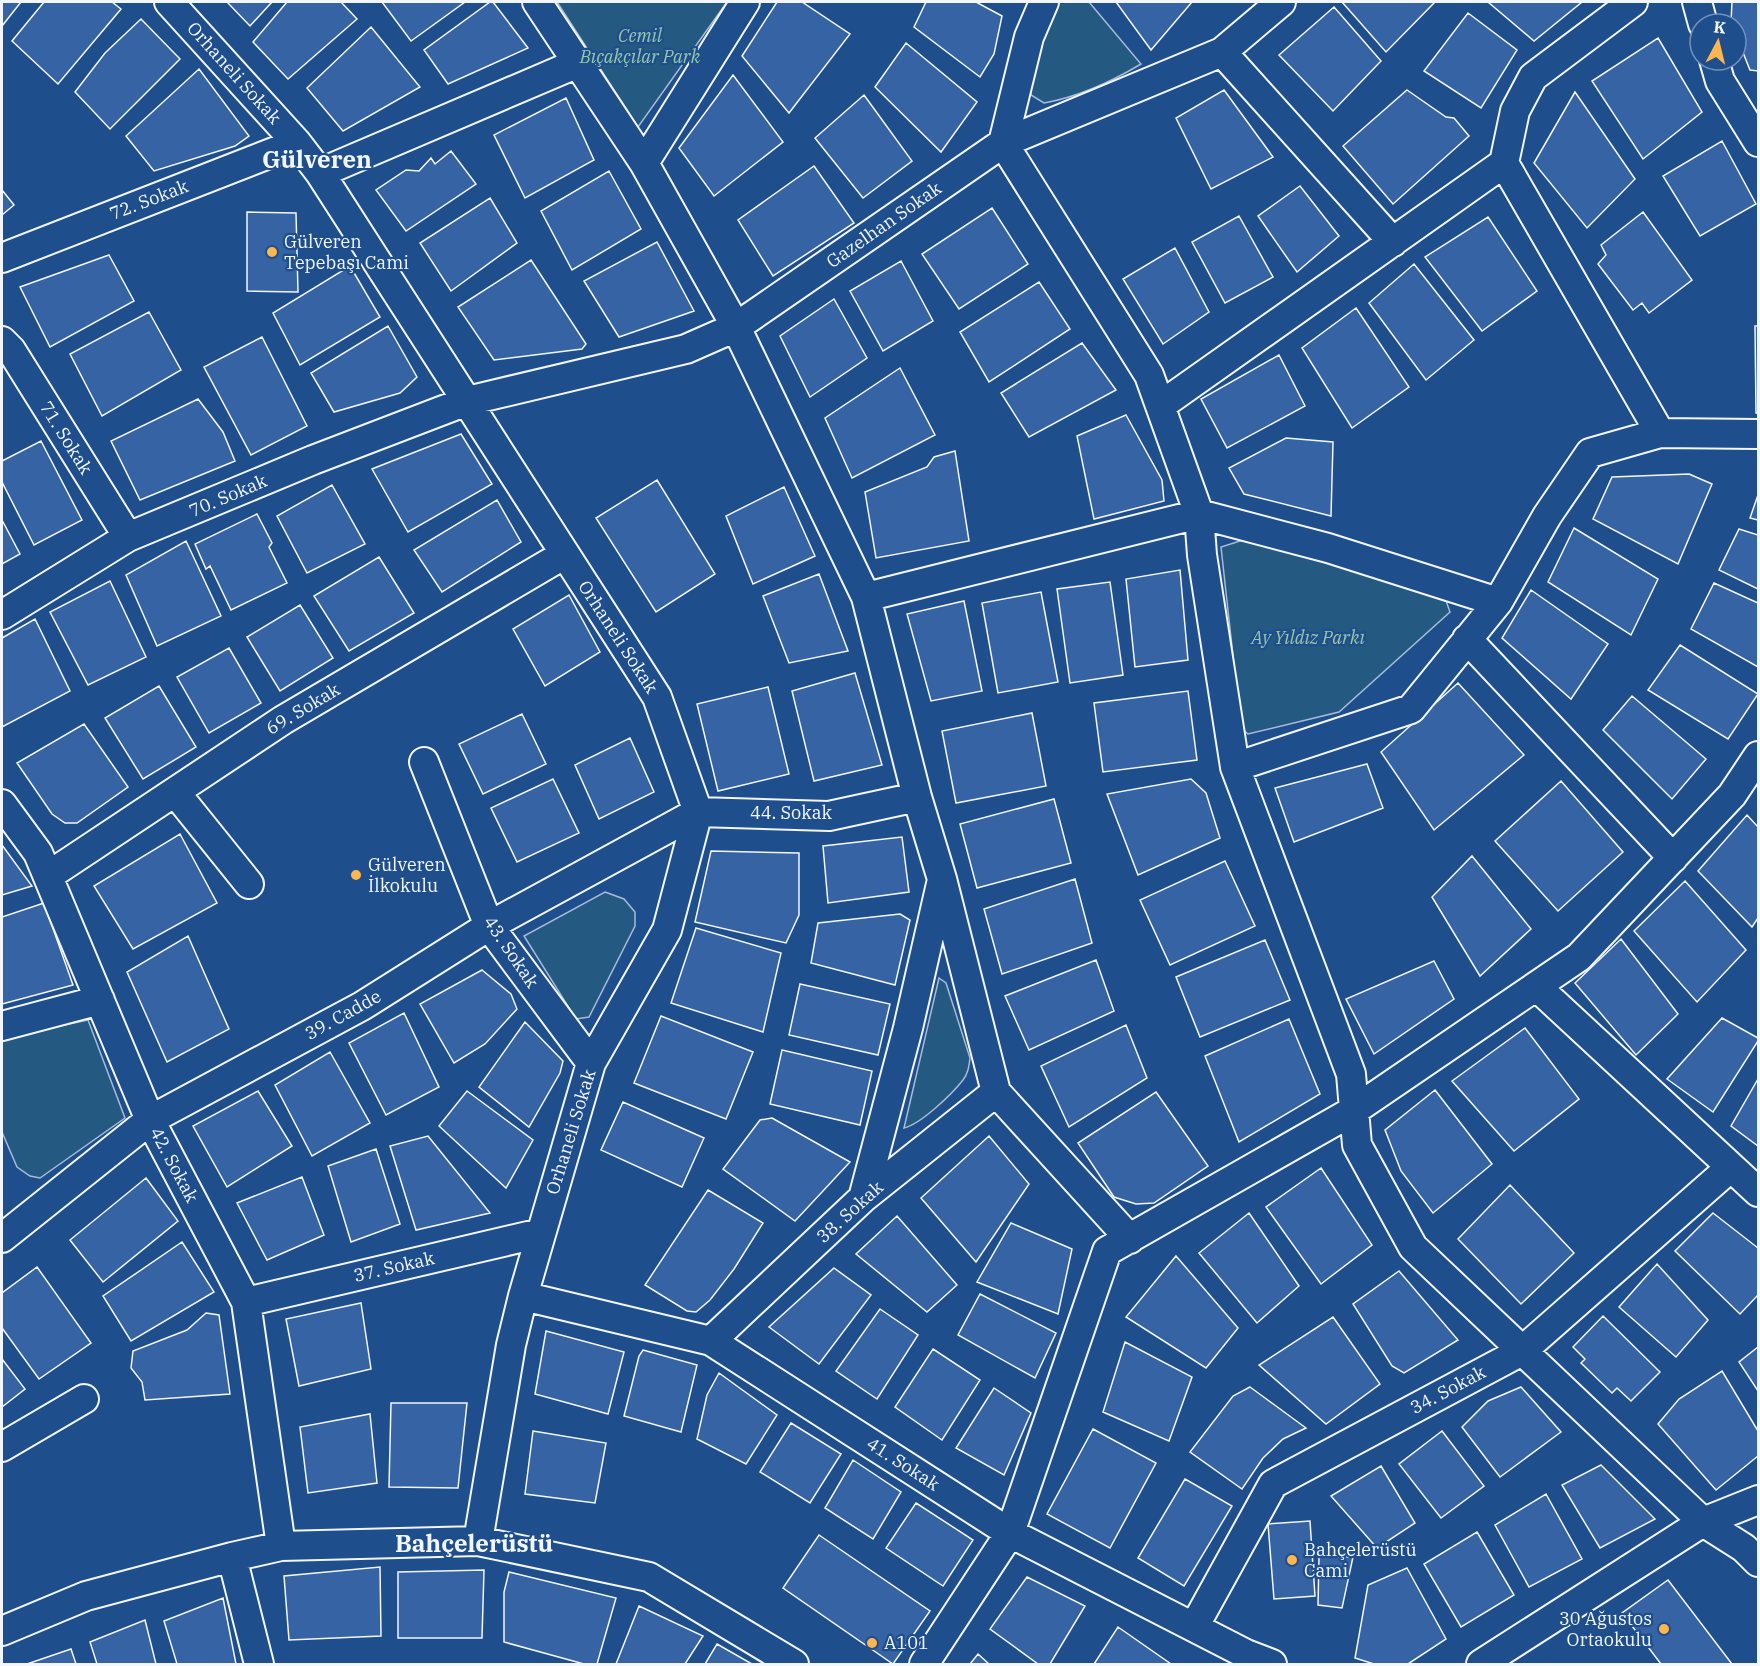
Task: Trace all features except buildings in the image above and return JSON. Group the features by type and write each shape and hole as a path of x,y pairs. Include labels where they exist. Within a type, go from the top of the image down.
{"street":[{"name":"Orhaneli Sokak","path":"169,2 297,143 320,172 657,697 698,812 667,930 591,1063 523,1296 511,1345 478,1541"},
{"path":"537,2 644,163 736,327 866,597 917,797 942,879 996,1092 1130,1239"},
{"path":"644,163 745,2"},
{"path":"1044,2 1029,37 1003,143 1149,375 1199,514 1202,555 1235,767 1351,1074 1357,1145 1413,1247 1703,1522 1744,1548 1758,1562"},
{"name":"Gazelhan Sokak","path":"467,400 686,349 736,327 1003,143 1222,52 1281,2"},
{"path":"1633,2 1533,77 1515,111 1504,163 1660,433"},
{"path":"1222,52 1393,242"},
{"path":"320,172 578,63"},
{"path":"1717,72 1720,81 1758,142"},
{"name":"72. Sokak","path":"2,258 297,143"},
{"path":"1160,406 1504,163"},
{"name":"71. Sokak","path":"2,341 11,350 128,537"},
{"name":"70. Sokak","path":"2,615 128,537 313,460 467,400"},
{"path":"1235,767 1411,709 1498,602 1547,516 1590,453 1660,433 1758,434"},
{"path":"866,597 1199,514 1328,548 1498,602"},
{"name":"69. Sokak","path":"48,876 283,720 565,554"},
{"path":"1467,639 1673,858"},
{"path":"924,1665 1010,1533 1107,1251 1353,1111 1579,957 1732,795 1758,756"},
{"name":"43. Sokak","path":"424,762 489,926 591,1063"},
{"path":"175,792 249,884"},
{"name":"44. Sokak","path":"698,812 829,816 917,797"},
{"name":"42. Sokak","path":"2,804 38,853 150,1120 246,1302 280,1546"},
{"name":"39. Cadde","path":"4,1228 150,1120 362,1006 489,926 698,812"},
{"path":"863,1198 908,1028 942,879"},
{"path":"1537,987 1758,1192"},
{"path":"2,1026 100,1000"},
{"name":"38. Sokak","path":"711,1341 863,1198 996,1092"},
{"name":"34. Sokak","path":"1194,1627 1273,1484 1522,1351 1731,1167"},
{"name":"37. Sokak","path":"246,1302 541,1233"},
{"name":"41. Sokak","path":"523,1296 711,1341 1010,1533 1246,1654 1272,1665"},
{"path":"2,1447 84,1399"},
{"path":"1481,1665 1703,1522 1758,1500"},
{"path":"2,1631 86,1596 280,1546 478,1541 649,1577 794,1665"},
{"path":"232,1557 260,1665"}],"green space":[{"name":"Cemil Bıçakçılar Park","path":"557,2 727,2 638,127"},
{"path":"1059,2 1089,2 1141,64 1106,83 1069,97 1044,103 1031,95 1030,82 1034,58 1042,35"},
{"name":"Ay Yıldız Parkı","path":"1243,540 1444,595 1450,612 1339,712 1248,734 1241,728 1221,547"},
{"path":"605,892 624,899 635,912 635,926 589,1017 576,1019 524,936"},
{"path":"939,978 946,983 970,1058 968,1070 963,1080 944,1100 919,1121 904,1128"},
{"path":"88,1020 125,1118 40,1178 30,1176 17,1167 2,1132 2,1038"}],"place":[{"name":"Gülveren Tepebaşı Cami","path":"272,252"},
{"name":"Gülveren İlkokulu","path":"356,875"},
{"name":"Bahçelerüstü Cami","path":"1292,1560"},
{"name":"30 Ağustos Ortaokulu","path":"1664,1629"},
{"name":"A101","path":"872,1643"}],"district":[{"name":"Gülveren","path":"317,160"},
{"name":"Bahçelerüstü","path":"474,1544"}]}
